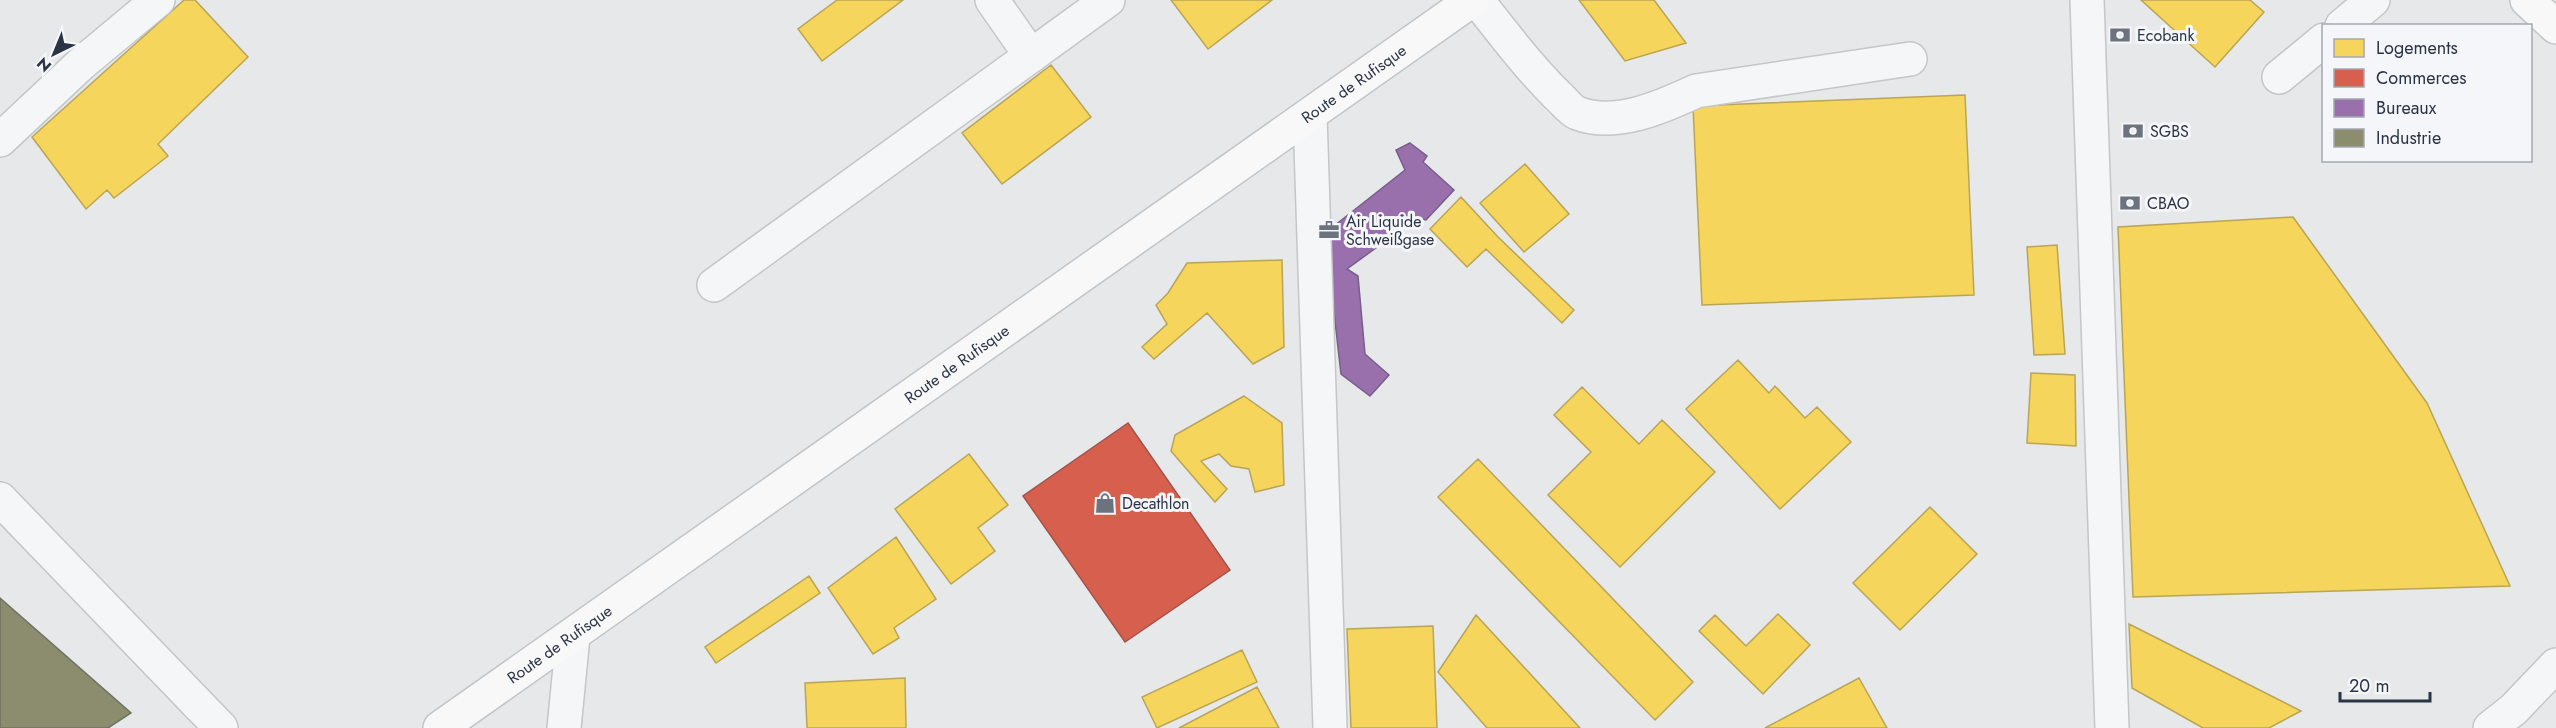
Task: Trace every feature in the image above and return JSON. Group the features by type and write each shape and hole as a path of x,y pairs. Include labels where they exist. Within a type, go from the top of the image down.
{"main road":[{"name":"Route de Rufisque","path":"440,728 1472,0"},
{"path":"2527,0 2556,27"}],"street":[{"path":"0,140 81,64 158,0"},
{"path":"992,0 1031,56"},
{"path":"714,285 1108,0"},
{"path":"1477,0 1522,58 1545,83 1575,112 1594,117 1619,117 1657,108 1696,92 1910,59"},
{"path":"2087,0 2112,728"},
{"path":"2344,24 2373,0"},
{"path":"2279,77 2322,42"},
{"path":"1310,115 1330,728"},
{"path":"0,499 220,728"},
{"path":"564,728 573,636"},
{"path":"2490,728 2514,709 2556,665"}],"building: Logements":[{"path":"184,0 195,0 248,57 158,144 168,156 114,198 107,190 86,209 32,137"},
{"path":"837,0 903,0 822,61 798,29"},
{"path":"1171,0 1272,0 1208,49"},
{"path":"1579,0 1654,0 1686,43 1625,61"},
{"path":"2141,0 2250,0 2264,12 2215,67"},
{"path":"1051,65 1091,117 1002,184 962,133"},
{"path":"1965,95 1974,295 1702,305 1693,106"},
{"path":"1525,164 1569,214 1524,252 1480,203"},
{"path":"1461,197 1498,237 1574,310 1562,323 1486,249 1467,267 1430,229"},
{"path":"2293,217 2427,403 2510,586 2133,597 2118,227"},
{"path":"2057,245 2065,354 2034,355 2027,247"},
{"path":"1282,260 1284,347 1253,364 1207,313 1154,359 1142,347 1167,324 1156,305 1168,293 1187,263"},
{"path":"1738,360 1769,393 1775,386 1805,418 1817,407 1851,442 1780,509 1686,409"},
{"path":"2031,373 2075,375 2076,446 2027,443"},
{"path":"1582,387 1639,444 1662,420 1715,472 1620,567 1548,495 1591,452 1554,415"},
{"path":"1244,396 1282,423 1284,485 1255,492 1249,469 1231,466 1219,454 1201,461 1227,489 1215,502 1171,451 1175,435"},
{"path":"969,454 1008,505 978,528 995,551 951,584 895,509"},
{"path":"1478,459 1693,682 1655,720 1438,497"},
{"path":"1930,507 1977,554 1900,630 1853,583"},
{"path":"896,537 936,599 894,628 899,638 873,654 828,588"},
{"path":"809,576 820,593 716,663 705,647"},
{"path":"1778,614 1810,645 1763,694 1699,631 1715,615 1746,646"},
{"path":"1476,615 1580,728 1487,728 1438,672"},
{"path":"2129,624 2301,711 2269,728 2203,728 2132,688"},
{"path":"1433,626 1437,728 1351,728 1347,629"},
{"path":"1242,650 1257,682 1157,728 1142,697"},
{"path":"905,678 906,728 807,728 805,683"},
{"path":"1859,678 1887,728 1765,728"},
{"path":"1257,687 1279,728 1179,728"}],"building: Commerces":[{"path":"1128,423 1230,570 1125,642 1023,496"}],"building: Bureaux":[{"path":"1410,143 1427,156 1423,162 1454,190 1426,220 1417,218 1347,269 1358,276 1365,354 1389,375 1370,396 1341,374 1325,233 1405,170 1396,150"}],"building: Industrie":[{"path":"0,598 131,713 108,728 0,728"}],"place":[{"name":"Ecobank","path":"2120,35"},
{"name":"SGBS","path":"2133,131"},
{"name":"CBAO","path":"2130,203"},
{"name":"Air Liquide Schweißgase","path":"1329,230"},
{"name":"Decathlon","path":"1105,503"}]}
